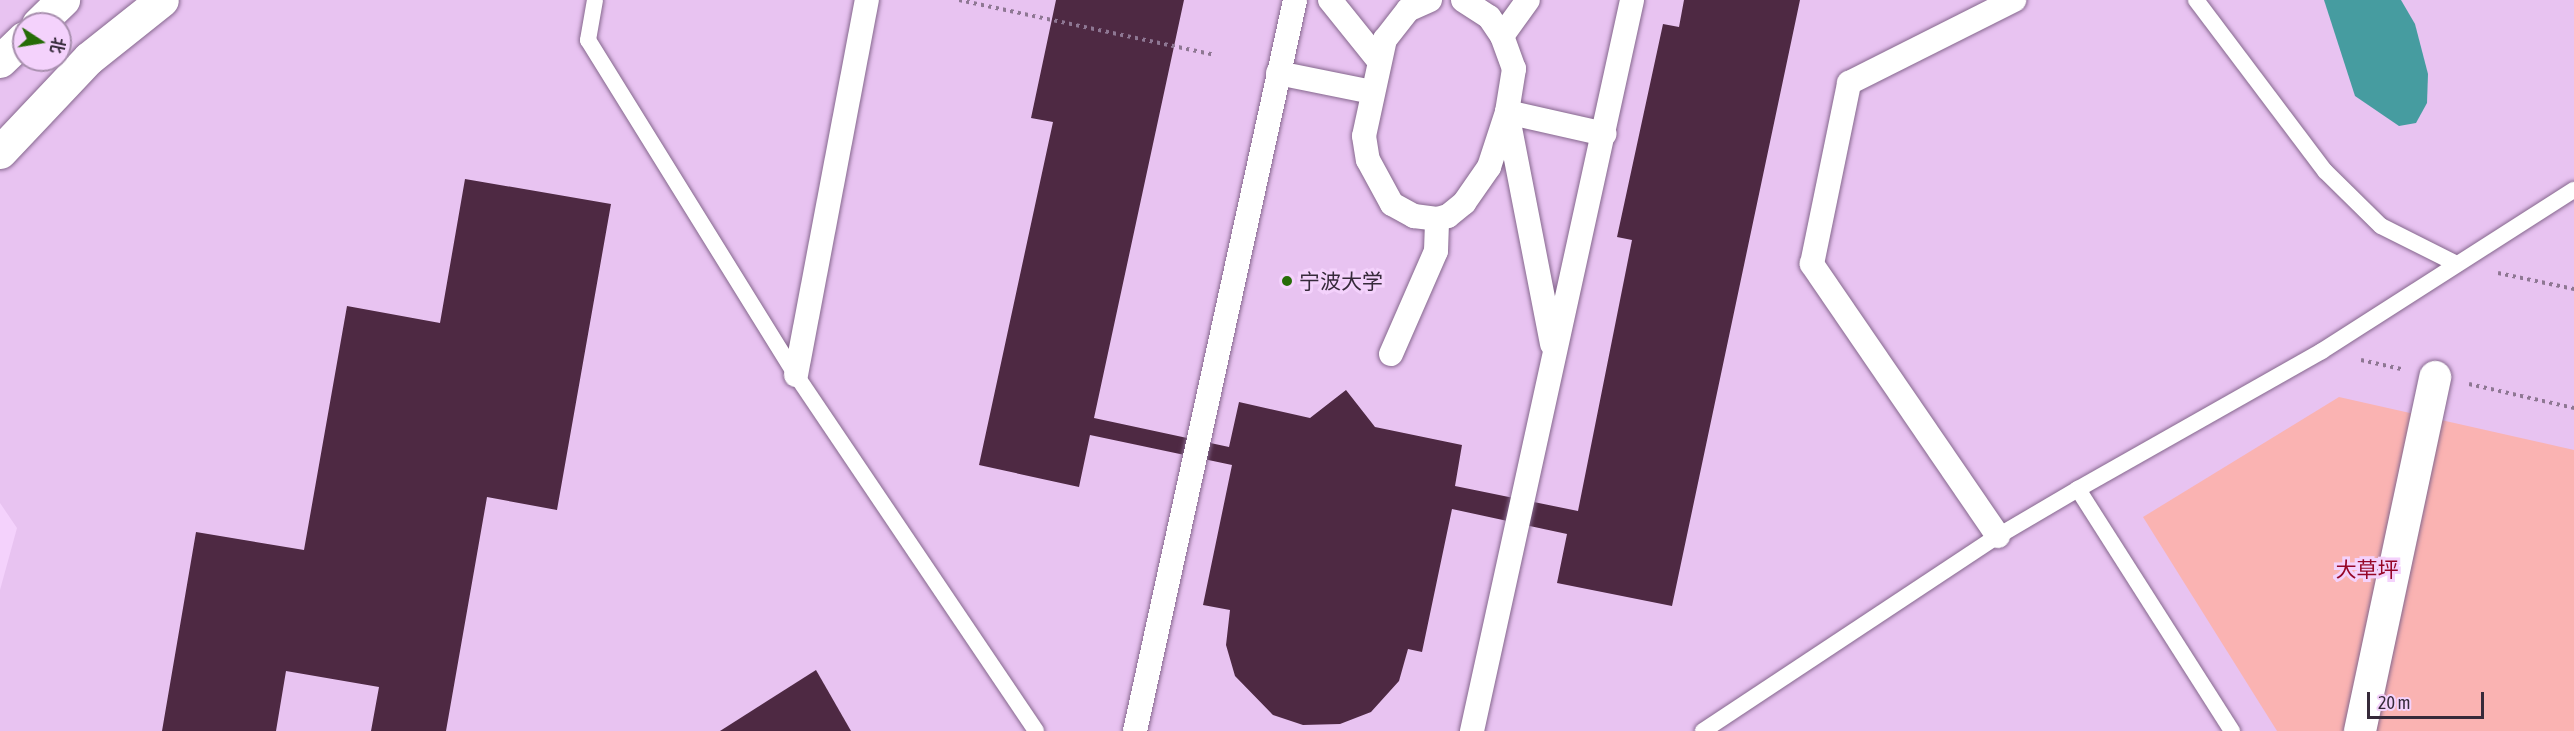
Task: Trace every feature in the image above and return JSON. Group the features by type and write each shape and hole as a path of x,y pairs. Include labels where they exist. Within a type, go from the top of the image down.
{"street":[{"path":"50,12 63,0"},
{"path":"0,152 89,58 162,0"},
{"path":"796,375 867,0"},
{"path":"1135,731 1295,0"},
{"path":"1330,0 1379,62"},
{"path":"1430,0 1408,10 1386,39 1372,92 1364,136 1368,160 1377,183 1392,204 1414,216 1437,219 1448,216 1464,203 1489,167 1507,112 1514,69 1502,36 1478,7 1463,0"},
{"path":"1502,36 1528,0"},
{"path":"1472,731 1554,352 1605,134 1632,0"},
{"path":"1998,536 1812,264 1849,83 2014,0"},
{"path":"0,61 12,50"},
{"path":"1278,73 1372,92"},
{"path":"1507,112 1605,134"},
{"path":"1507,112 1554,352"},
{"path":"1391,354 1436,251 1437,219"},
{"path":"2360,731 2435,376"}],"lane":[{"path":"595,0 588,40 796,375 1036,731"},
{"path":"2196,0 2325,171 2381,226 2457,264"},
{"path":"1703,731 1998,536 2322,351 2574,190"},
{"path":"2078,489 2232,731"}],"path":[{"path":"959,0 1215,55"},
{"path":"2457,264 2574,289"}],"shaded area":[{"name":"宁波大学","path":"0,0 2574,0 2574,731 0,731 0,590 17,528 0,503"},
{"path":"2324,0 2401,0 2415,24 2428,74 2427,103 2416,123 2399,126 2355,96"}],"green space":[{"name":"大草坪","path":"2339,397 2574,450 2574,731 2277,731 2143,517"}],"building":[{"path":"1056,0 1184,0 1094,418 1229,447 1239,402 1310,418 1346,390 1375,427 1462,445 1455,486 1578,511 1632,240 1617,237 1663,24 1679,27 1684,0 1800,0 1672,606 1557,583 1567,534 1452,509 1422,652 1408,649 1399,681 1371,712 1340,724 1303,725 1273,715 1235,676 1226,645 1230,610 1203,605 1232,465 1090,435 1079,487 979,465 1053,122 1031,118"},
{"path":"465,179 611,204 557,510 487,497 446,731 371,731 379,687 286,671 276,731 162,731 196,532 304,550 347,306 440,323"},
{"path":"816,670 851,731 720,731"}],"place":[{"name":"宁波大学","path":"1287,281"}]}
